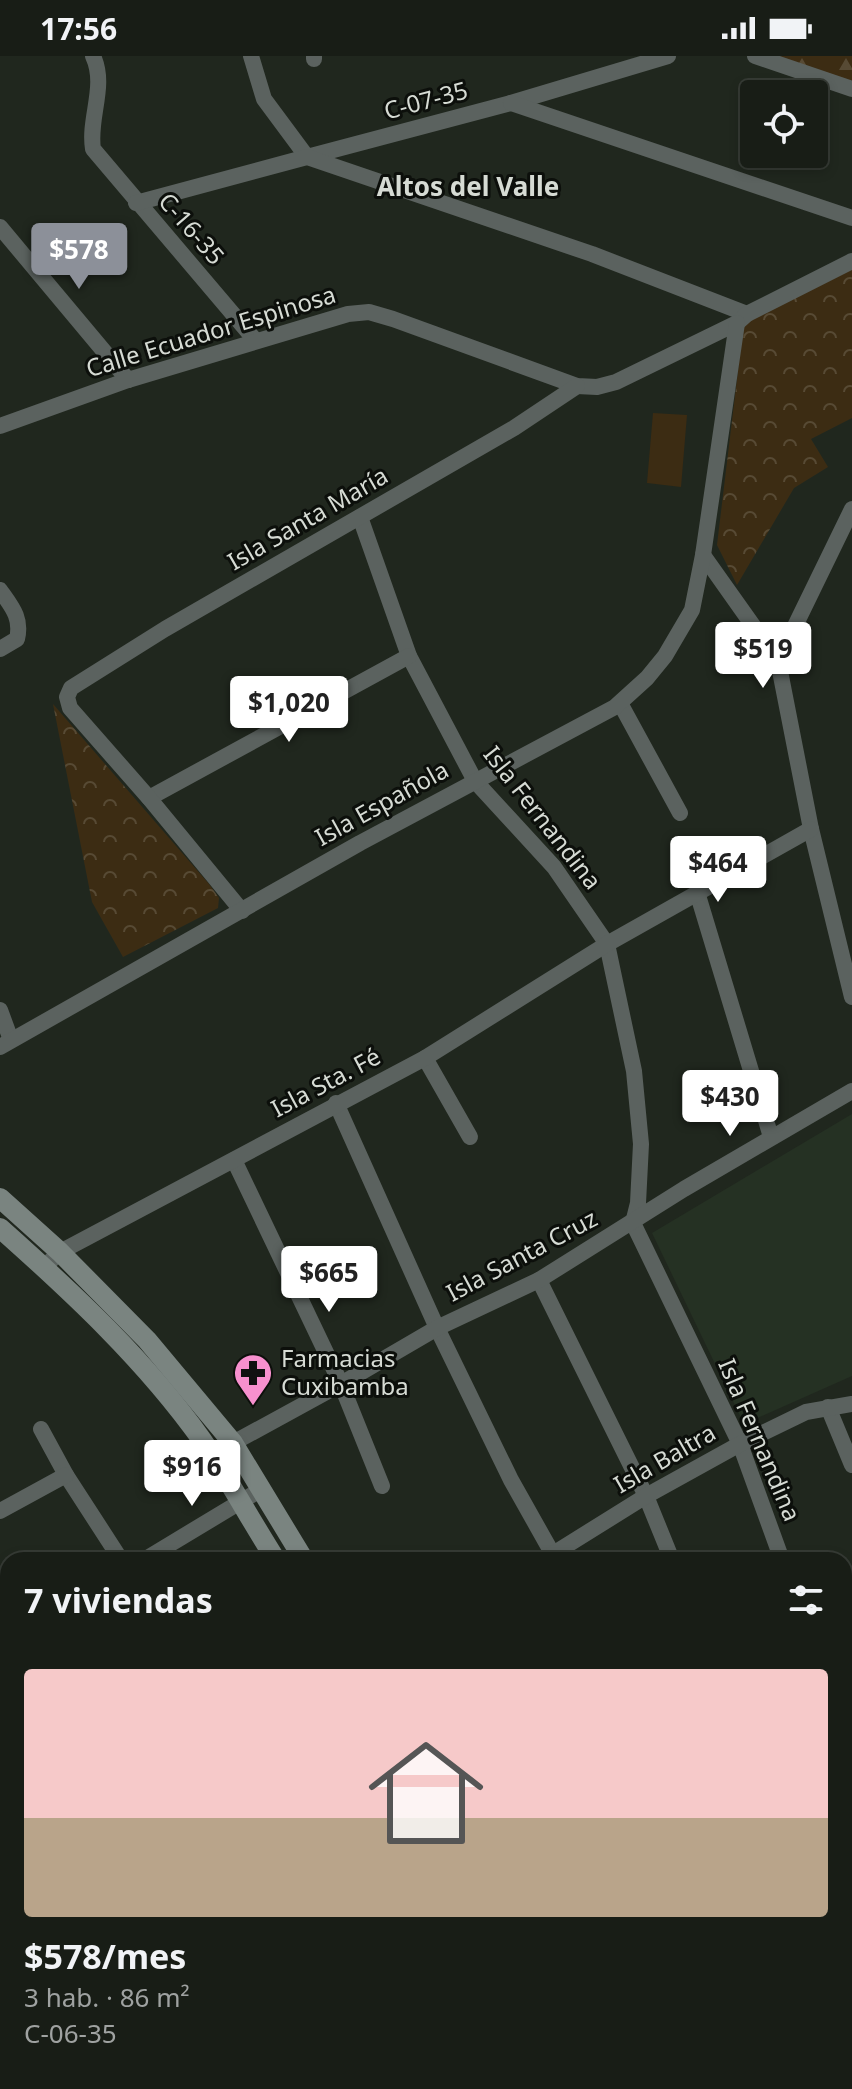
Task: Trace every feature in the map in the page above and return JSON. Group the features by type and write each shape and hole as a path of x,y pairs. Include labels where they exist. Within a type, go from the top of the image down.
{"main road":[{"path":"0,1198 60,1252 147,1340 233,1443 299,1552"},
{"path":"0,1228 44,1267 139,1362 211,1455 271,1552"}],"street":[{"name":"C-16-35","path":"93,56 100,74 91,138 93,149 255,340"},
{"path":"251,56 264,99 307,157 592,254 742,318"},
{"name":"C-07-35","path":"136,203 511,103 668,56"},
{"path":"755,56 852,89"},
{"path":"511,103 852,218"},
{"path":"0,227 128,380"},
{"name":"Calle Ecuador Espinosa","path":"0,426 128,380 255,340 348,314 369,312 577,386 597,387 616,382 852,261"},
{"name":"Isla Española","path":"5,1044 620,703 647,678 665,656 692,610 742,318"},
{"name":"Isla Santa María","path":"149,798 70,708 67,697 71,688 165,629 514,428 577,386"},
{"path":"778,661 852,509"},
{"name":"Isla Fernandina","path":"360,517 409,656 475,781 554,867 607,944 634,1071 641,1144 638,1203 633,1223 740,1444 779,1552"},
{"path":"703,555 778,661 811,829 852,997"},
{"path":"0,590 18,617 19,629 17,639 0,649"},
{"path":"242,911 149,798 409,656"},
{"path":"620,703 680,813"},
{"name":"Isla Sta. Fé","path":"44,1267 60,1252 425,1058 607,944 811,829"},
{"path":"697,892 771,1137"},
{"path":"0,1010 5,1044"},
{"path":"425,1058 470,1137"},
{"name":"Isla Santa Cruz","path":"211,1455 437,1328 539,1280 684,1189 852,1091"},
{"path":"336,1103 437,1328 511,1480 551,1552"},
{"path":"234,1160 341,1384 382,1486"},
{"path":"539,1280 646,1496 669,1552"},
{"name":"Isla Baltra","path":"562,1552 646,1496 740,1444 806,1412 852,1404"},
{"path":"828,1407 852,1465"},
{"path":"41,1429 66,1475 116,1552"},
{"path":"0,1511 66,1475"},
{"path":"157,1552 260,1490"}],"shaded area":[{"path":"852,1114 852,1376 744,1424 652,1233"}],"green space":[{"path":"755,56 852,56 852,89"},
{"path":"852,264 852,418 811,439 828,467 794,488 737,585 717,545 744,321"},
{"path":"653,413 687,415 681,487 647,483"},
{"path":"53,704 219,898 218,908 123,957 92,902"}],"place":[{"name":"Farmacias Cuxibamba","path":"253,1407"}],"district":[{"name":"Altos del Valle","path":"468,187"}]}
